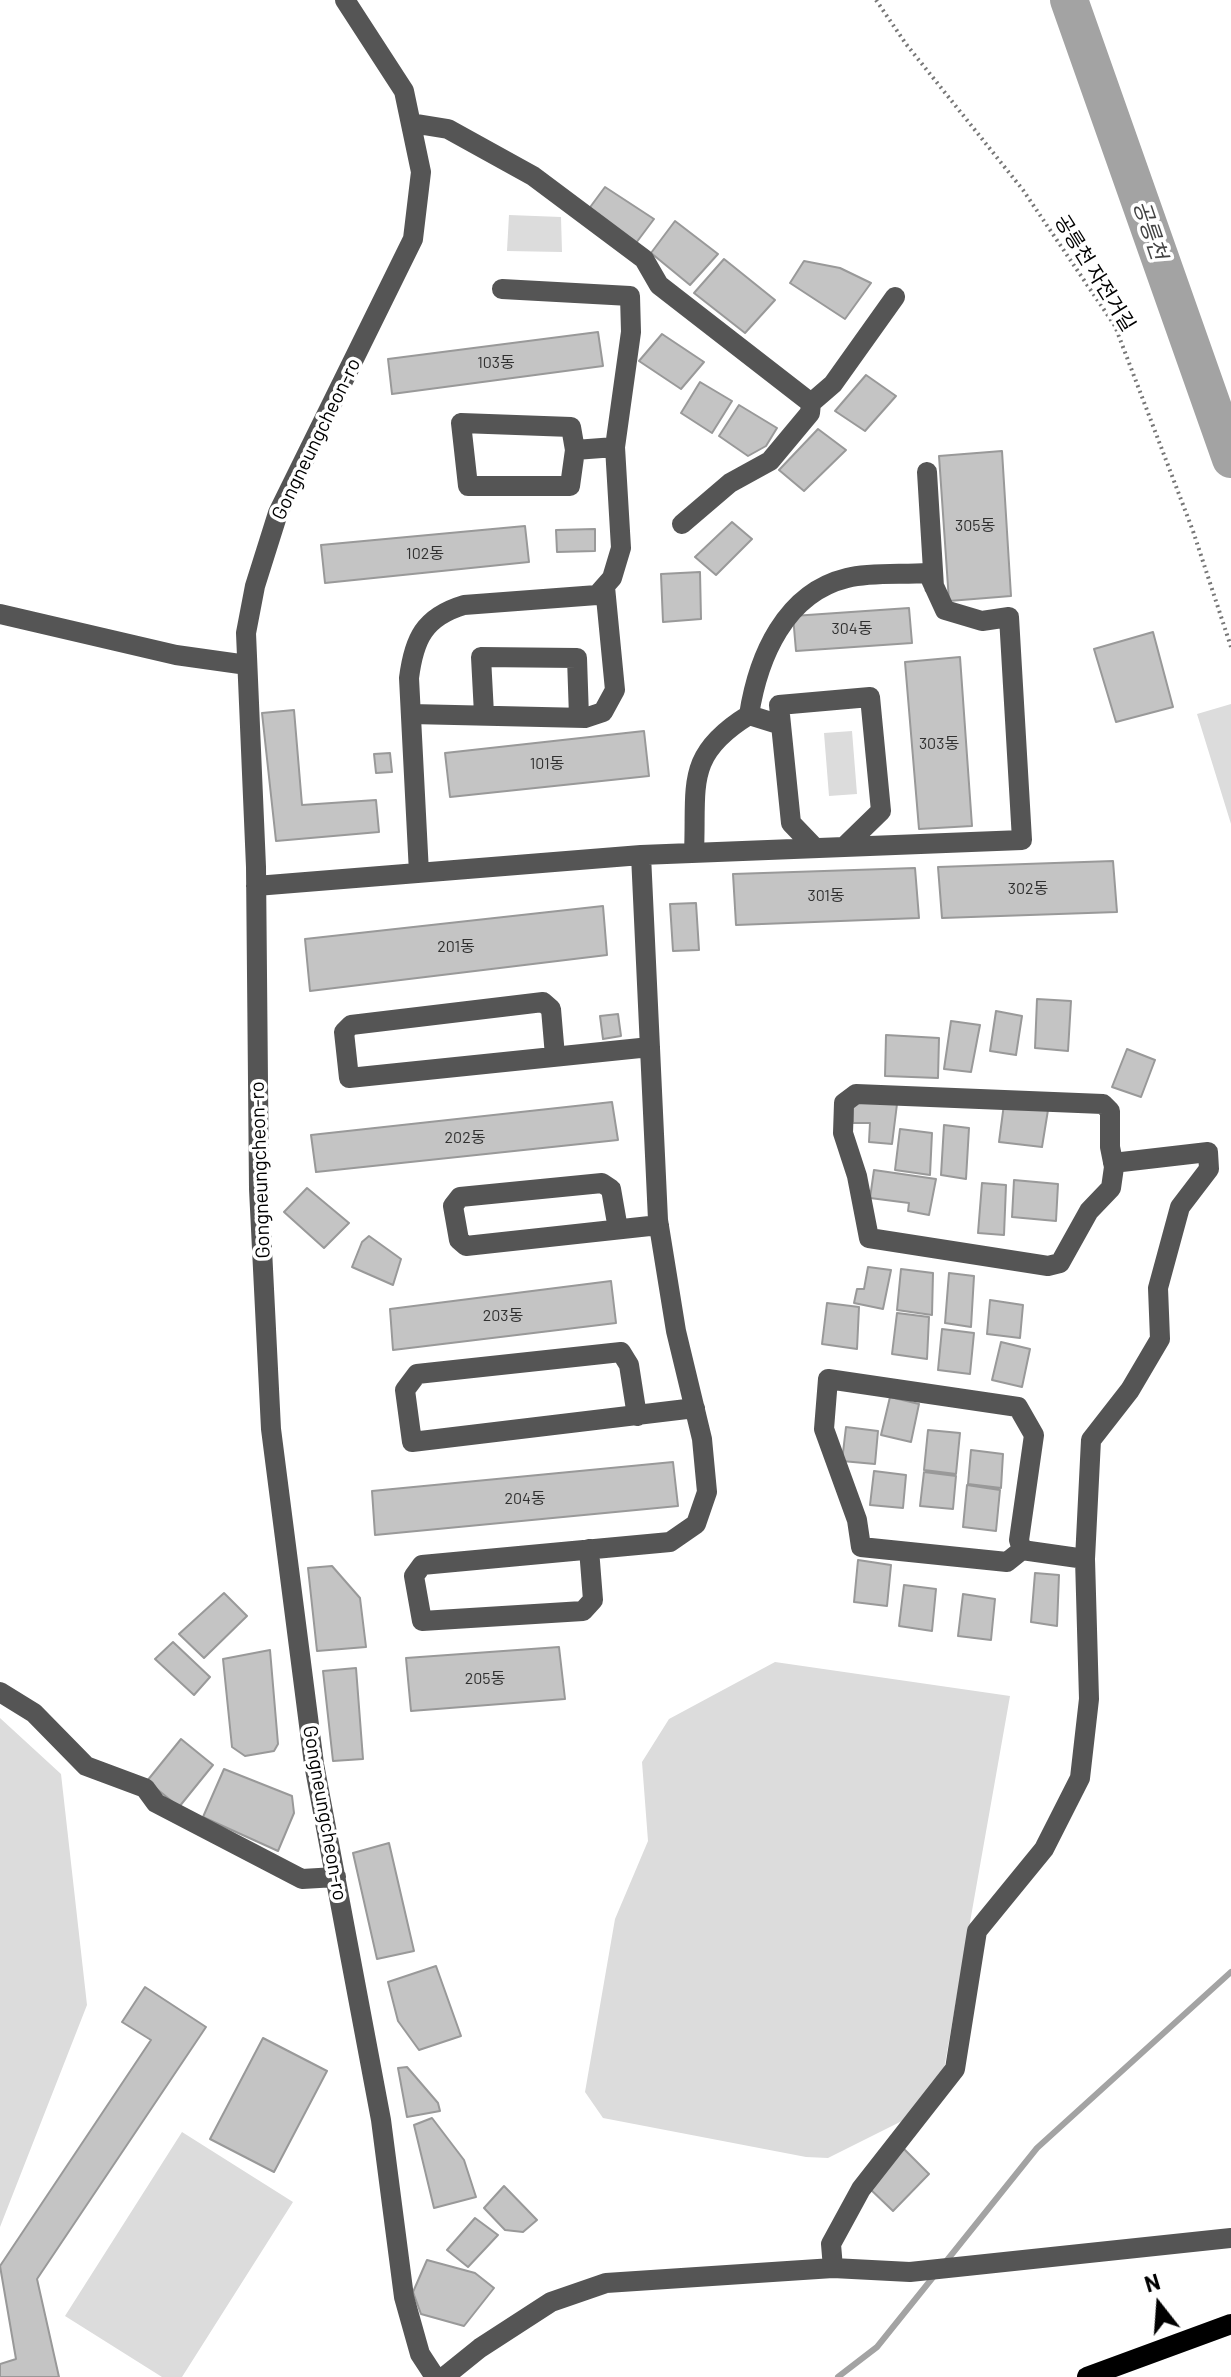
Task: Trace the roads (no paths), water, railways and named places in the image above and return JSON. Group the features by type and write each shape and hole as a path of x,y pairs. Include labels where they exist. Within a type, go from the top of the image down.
{"main road":[{"path":"1087,2377 1231,2324"}],"street":[{"name":"Gongneungcheon-ro","path":"345,0 404,91 421,172 413,239 278,513 255,586 246,633 256,886 259,1189 271,1429 314,1764 381,2120 404,2297 420,2354 435,2377"},
{"path":"411,123 448,129 533,176 644,259 659,285 811,403"},
{"path":"419,873 411,714 413,647 421,634 447,610 464,605 597,595 617,564 622,531 615,447 631,332 630,296 502,289"},
{"path":"682,524 730,483 770,461 810,413 811,403 833,384 895,297"},
{"path":"461,423 571,427 575,450 570,486 468,486 461,423"},
{"path":"575,450 615,447"},
{"path":"927,472 934,587"},
{"path":"256,886 641,855 694,853 815,848 1022,840 1009,617 982,621 945,610 928,573 847,578 803,597 776,633 755,677 749,715 720,734 704,753 696,780 694,853"},
{"path":"411,714 579,717 603,712 615,690 605,587"},
{"path":"0,614 176,655 247,665"},
{"path":"484,714 481,657 577,658 579,717"},
{"path":"815,848 791,823 779,705 870,697 881,811 844,847"},
{"path":"749,715 781,725"},
{"path":"589,1549 593,1600 583,1611 422,1621 414,1576 422,1565 589,1549 670,1542 696,1524 707,1492 702,1439 676,1331 659,1225 641,855"},
{"path":"555,1056 551,1009 543,1002 351,1025 344,1032 349,1078 650,1047"},
{"path":"856,1094 1103,1104 1110,1111 1113,1163 1111,1188 1089,1211 1060,1263 1048,1266 1003,1261 869,1238 857,1176 843,1133 844,1103 856,1094"},
{"path":"833,2268 831,2244 861,2189 955,2069 977,1931 1044,1849 1080,1778 1089,1699 1085,1559 1091,1440 1130,1390 1160,1339 1158,1288 1180,1207 1209,1169 1208,1152 1113,1163"},
{"path":"618,1229 611,1189 602,1183 460,1197 453,1206 459,1240 466,1246 659,1225"},
{"path":"637,1416 629,1365 621,1352 417,1374 405,1390 412,1442 637,1416 695,1408"},
{"path":"1022,1550 1019,1540 1034,1435 1018,1407 828,1379 824,1429 857,1520 861,1547 1007,1562 1022,1550 1085,1559"},
{"path":"0,1692 34,1713 86,1766 145,1788 156,1803 286,1873 317,1881 336,1877"},
{"path":"444,2377 480,2348 551,2302 606,2283 833,2268 910,2272 1228,2239"}],"waterway":[{"name":"공릉천","path":"1069,0 1231,459"},
{"path":"944,2264 1037,2148 1231,1972"},
{"path":"838,2377 877,2347 934,2276"}]}
